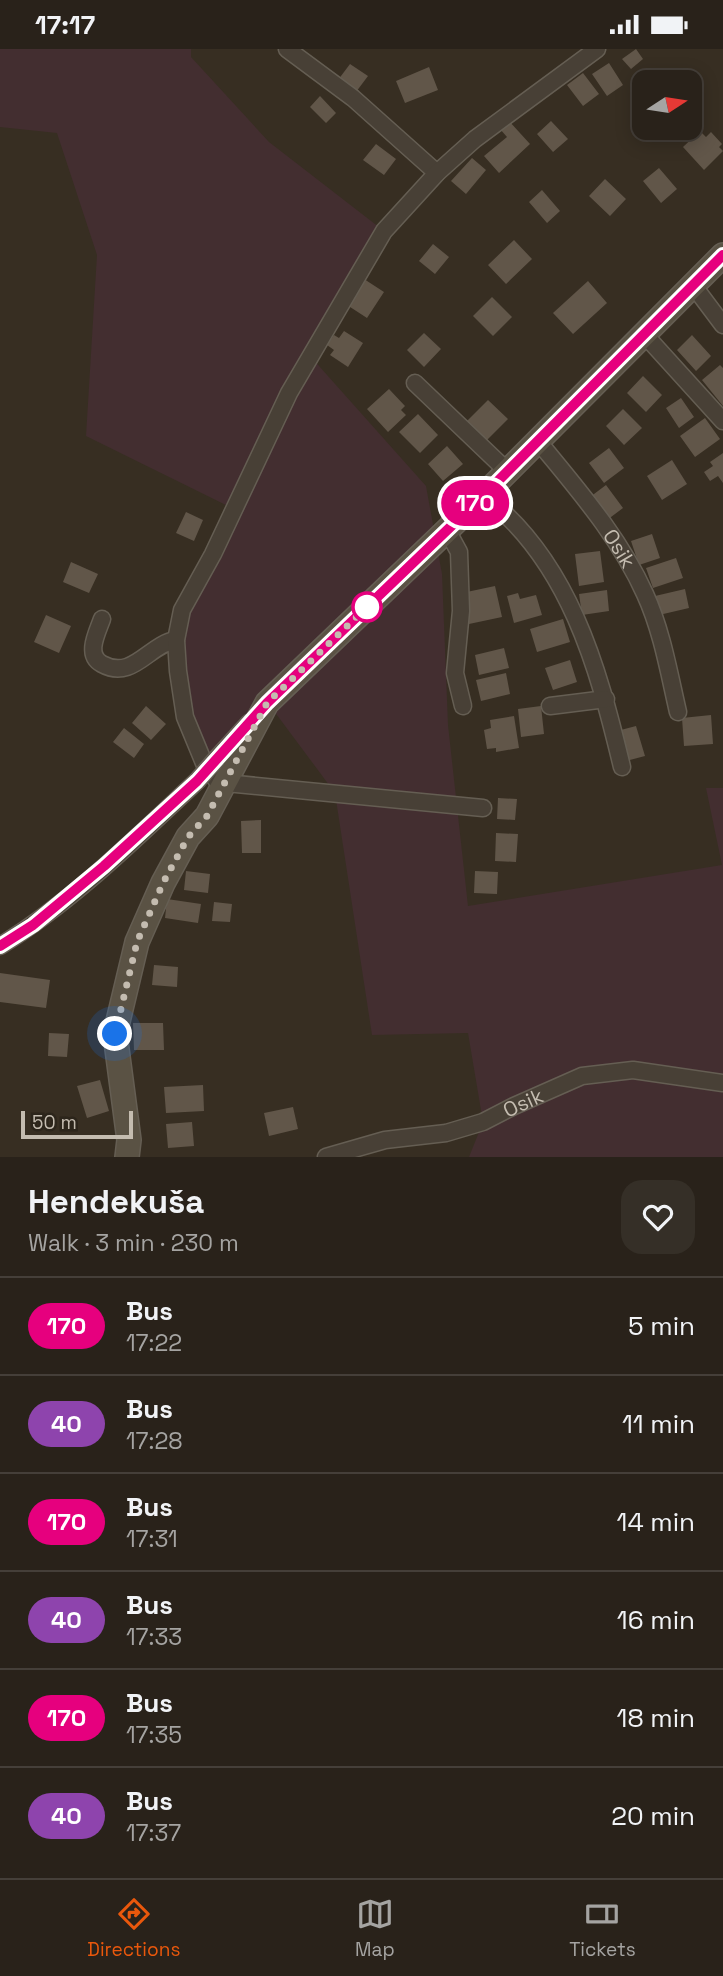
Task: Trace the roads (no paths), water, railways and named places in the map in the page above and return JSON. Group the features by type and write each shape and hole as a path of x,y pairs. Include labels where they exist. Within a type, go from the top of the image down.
{"main road":[{"path":"127,1157 130,1140 115,1034 137,942 169,871 188,837 207,816 267,703 538,441 723,255"}],"street":[{"path":"287,49 353,98 437,173"},
{"path":"483,808 224,786 204,763 185,717 176,640 182,610 213,554 289,393 384,231 437,173 475,139 597,49"},
{"path":"693,285 723,325"},
{"path":"644,334 723,421"},
{"path":"415,383 507,471"},
{"name":"Osik","path":"538,441 622,548 650,607 662,643 678,712"},
{"path":"483,495 498,507 539,552 572,606 606,699 622,767"},
{"path":"447,530 459,552 461,611 455,673 463,706"},
{"path":"102,619 94,640 94,652 100,663 115,669 133,666 166,641 176,640"},
{"path":"550,706 606,699"},
{"path":"0,946 33,925 93,876 197,781 267,703"},
{"name":"Osik","path":"326,1157 385,1140 446,1133 483,1122 582,1076 633,1070 723,1083"}]}
